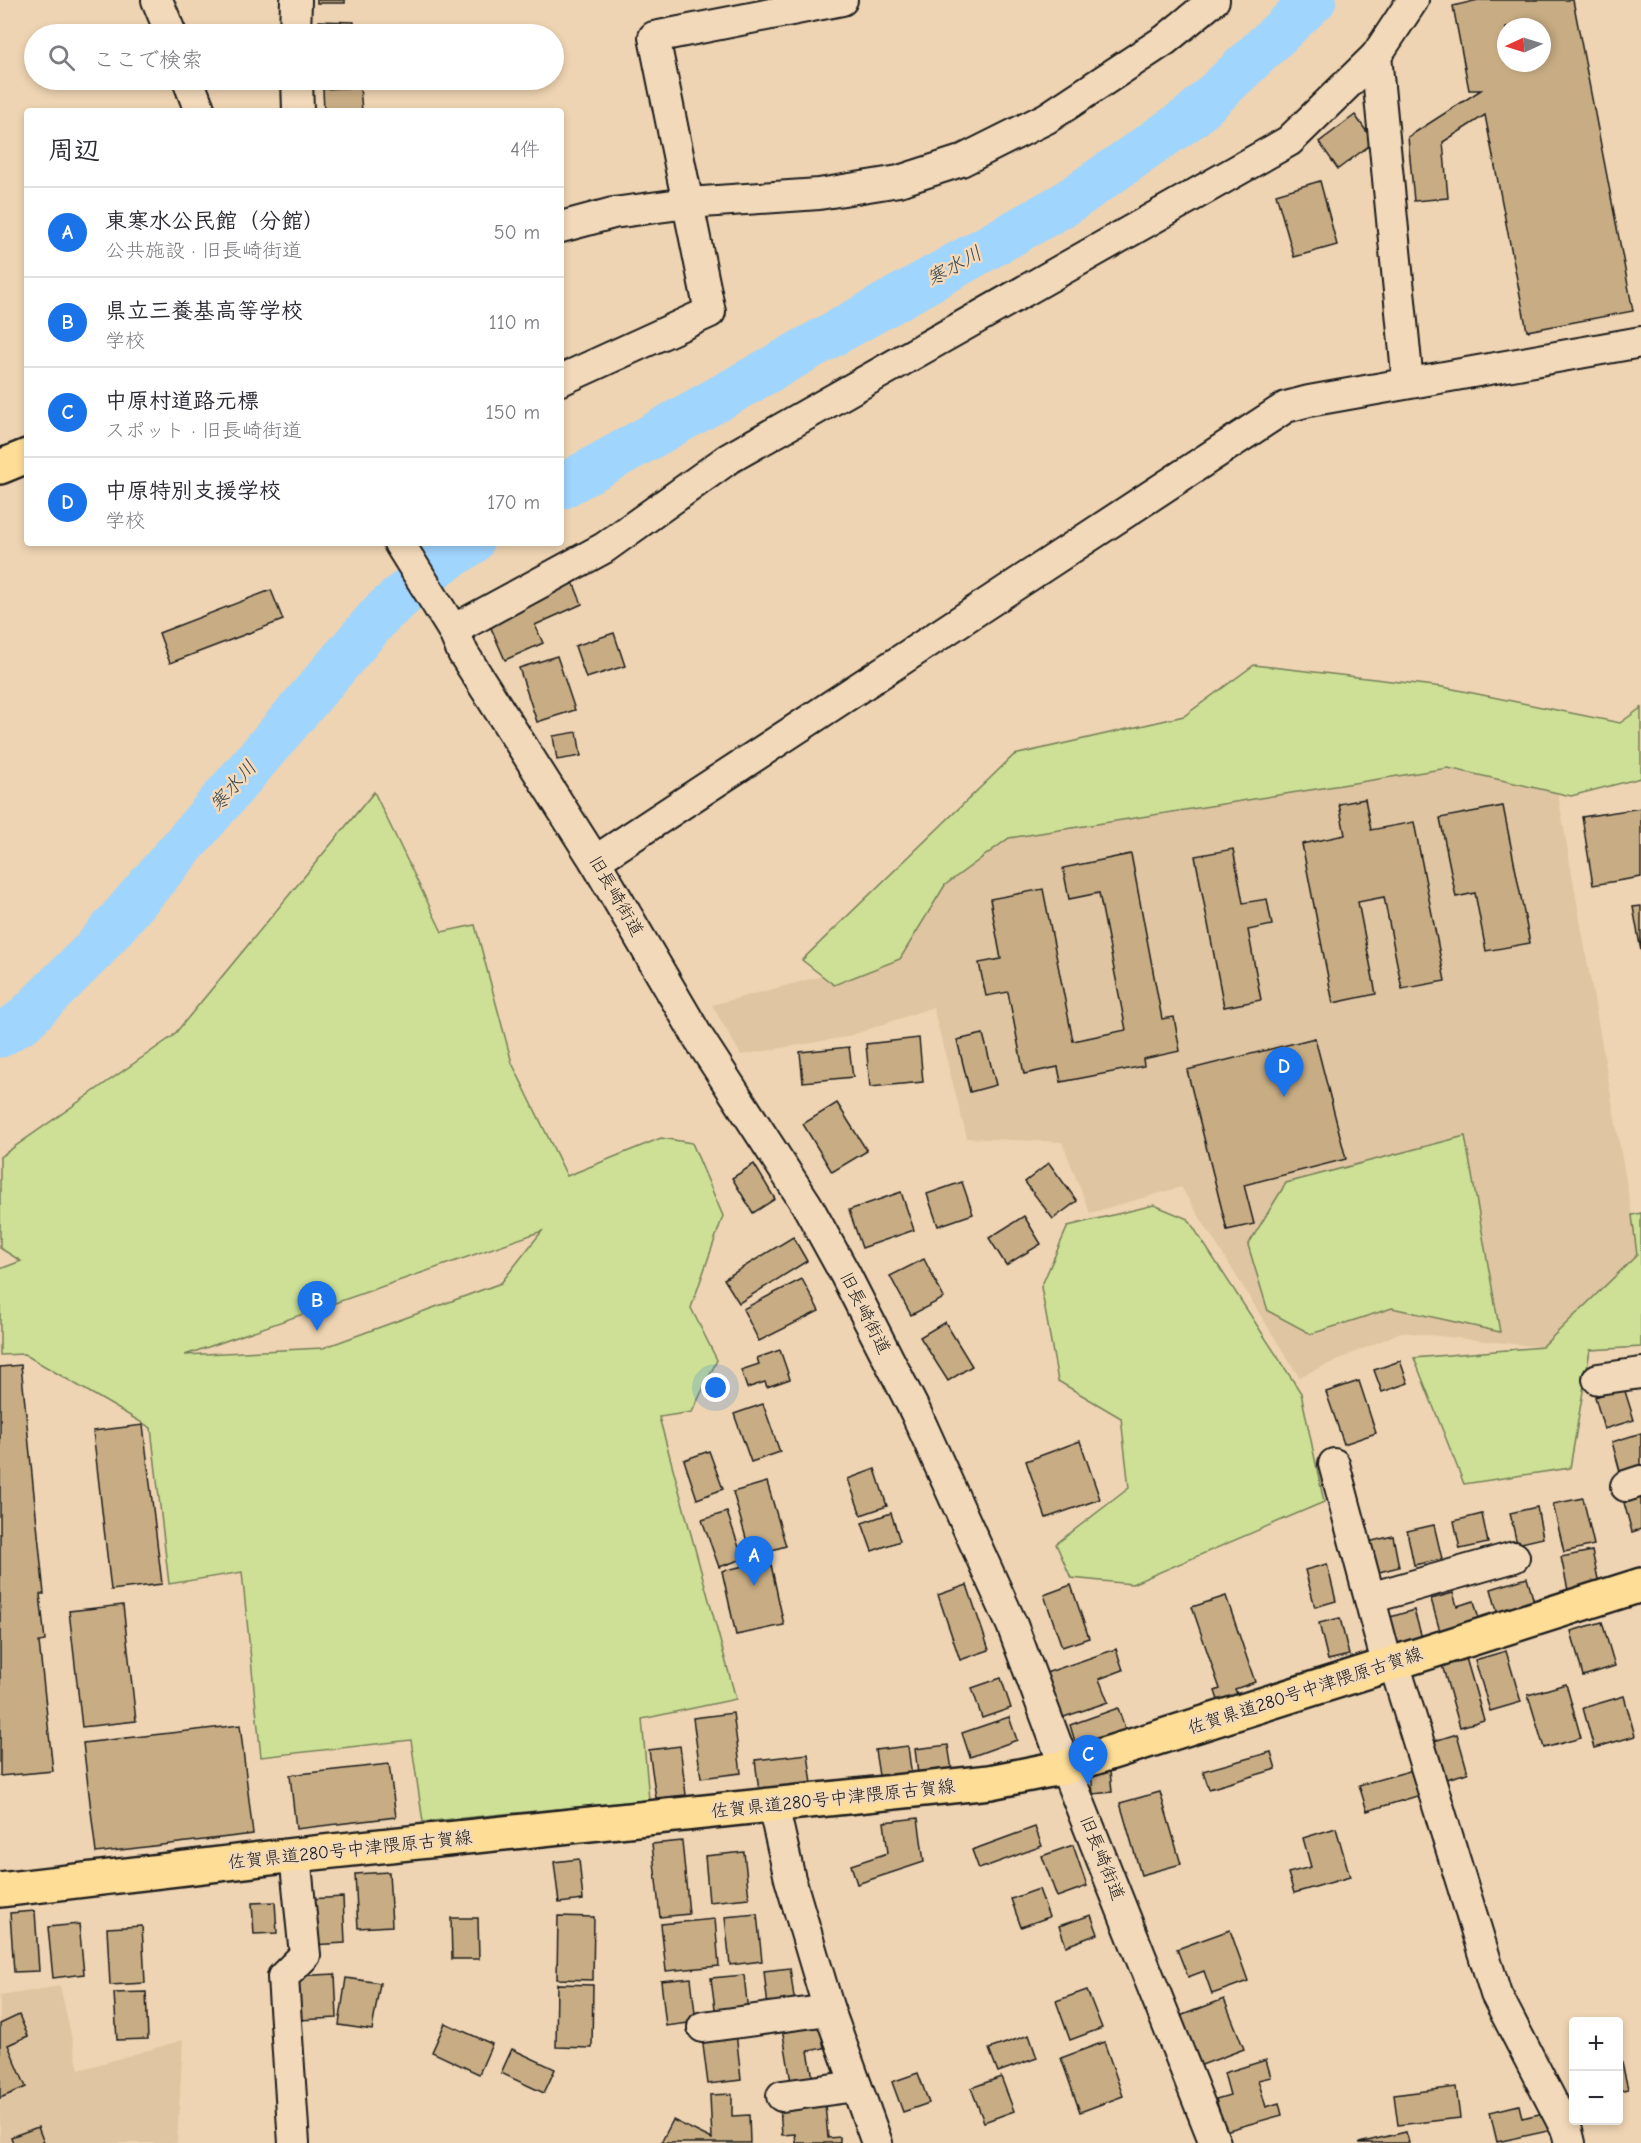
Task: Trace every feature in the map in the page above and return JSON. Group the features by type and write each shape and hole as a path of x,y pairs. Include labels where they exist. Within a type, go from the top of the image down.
{"main road":[{"path":"0,467 24,457"},
{"name":"佐賀県道280号中津隈原古賀線","path":"0,1890 295,1855 990,1782 1065,1767 1641,1585"}],"street":[{"path":"157,0 167,24"},
{"path":"295,24 296,0"},
{"path":"564,379 710,312 654,37 842,0"},
{"path":"564,226 613,213 688,203 819,194 899,181 961,162 1047,118 1165,39 1214,0"},
{"path":"453,630 604,549 728,459 1289,141 1376,56 1413,0"},
{"path":"1376,56 1408,383"},
{"path":"192,90 199,108"},
{"path":"297,90 298,108"},
{"path":"595,861 1286,407 1641,342"},
{"name":"旧長崎街道","path":"401,546 453,630 463,653 595,861 698,1037 807,1205 916,1413 1008,1616 1065,1767 1215,2143"},
{"path":"1598,1379 1641,1373"},
{"path":"1334,1464 1384,1652 1394,1663 1496,1994 1567,2131 1570,2143"},
{"path":"1370,1598 1514,1557"},
{"path":"774,1805 790,1879 829,2010 877,2143"},
{"path":"294,2143 283,1977 305,1955 295,1855"},
{"path":"703,2027 829,2010"},
{"path":"782,2096 856,2086"}],"shaded area":[{"path":"1437,746 1552,761 1632,1215 1637,1255 1542,1347 1401,1332 1299,1377 1181,1187 1090,1213 1062,1142 967,1138 933,1007 846,1037 741,1055 712,1005 845,970 1002,823"},
{"path":"60,1986 79,2070 183,2040 177,2143 0,2143 0,1996"}],"green space":[{"path":"1254,665 1443,687 1620,723 1641,708 1641,778 1571,796 1448,768 1009,838 945,885 900,959 834,985 802,960 1014,755 1184,716"},
{"path":"374,792 442,932 475,925 512,1063 567,1176 661,1138 692,1143 723,1216 691,1308 717,1360 692,1412 659,1417 736,1699 642,1719 649,1800 423,1822 411,1740 261,1757 242,1572 169,1584 151,1428 24,1354 0,1355 0,1269 21,1261 0,1248 0,1157 173,1036","holes":["542,1231 501,1283 323,1348 185,1355"]},
{"path":"1465,1136 1500,1332 1392,1308 1311,1334 1268,1311 1248,1245 1286,1183"},
{"path":"1154,1205 1188,1219 1301,1393 1324,1502 1132,1584 1071,1578 1056,1544 1129,1488 1121,1418 1058,1381 1041,1287 1068,1226"},
{"path":"1641,1213 1641,1347 1590,1350 1570,1468 1464,1484 1414,1358 1542,1347 1637,1255 1632,1215"}],"building":[{"path":"317,0 345,0 345,3 317,3"},
{"path":"1478,0 1573,0 1633,311 1527,331 1485,115 1443,142 1448,198 1414,201 1408,137 1481,90 1469,90 1453,6"},
{"path":"319,21 354,22 354,24 319,24"},
{"path":"323,90 360,90 362,108 324,108"},
{"path":"1355,115 1374,142 1338,169 1319,142"},
{"path":"1320,181 1337,245 1294,257 1276,194"},
{"path":"573,582 582,604 535,625 543,643 505,660 488,621"},
{"path":"271,590 283,620 170,663 159,633"},
{"path":"614,633 625,666 586,678 575,646"},
{"path":"557,656 575,710 537,722 519,668"},
{"path":"577,732 581,756 557,760 553,736"},
{"path":"1365,799 1371,830 1414,822 1445,981 1402,989 1384,897 1358,902 1376,994 1333,1003 1302,844 1345,835 1339,804"},
{"path":"1503,806 1530,943 1486,951 1475,893 1456,897 1440,818"},
{"path":"1641,808 1641,877 1593,885 1582,817"},
{"path":"1233,849 1243,903 1267,899 1272,925 1248,930 1261,1000 1224,1007 1195,856"},
{"path":"1131,854 1162,1019 1174,1017 1180,1051 1143,1059 1144,1066 1061,1082 1058,1067 1024,1074 1008,992 986,996 979,963 1001,959 990,899 1043,889 1073,1041 1126,1030 1099,893 1069,899 1063,868"},
{"path":"1641,906 1641,951 1633,907"},
{"path":"983,1034 996,1085 970,1092 957,1040"},
{"path":"919,1038 923,1082 870,1087 866,1044"},
{"path":"1315,1038 1346,1159 1244,1185 1254,1224 1227,1230 1187,1070"},
{"path":"849,1047 853,1077 803,1082 800,1052"},
{"path":"837,1103 867,1151 832,1172 803,1124"},
{"path":"1049,1163 1077,1201 1053,1219 1025,1182"},
{"path":"754,1164 775,1199 753,1213 732,1178"},
{"path":"962,1182 973,1214 938,1226 927,1194"},
{"path":"901,1192 914,1230 862,1248 849,1210"},
{"path":"1024,1216 1041,1244 1006,1265 989,1238"},
{"path":"793,1237 807,1261 739,1303 724,1279"},
{"path":"924,1259 944,1298 911,1315 890,1276"},
{"path":"802,1279 819,1311 759,1341 743,1309"},
{"path":"945,1322 972,1366 948,1381 920,1337"},
{"path":"780,1350 790,1379 767,1387 765,1382 747,1388 741,1370 759,1364 757,1358"},
{"path":"1400,1361 1408,1383 1382,1392 1374,1370"},
{"path":"21,1365 44,1594 40,1594 45,1641 39,1642 53,1771 0,1776 0,1367"},
{"path":"1359,1381 1376,1433 1344,1444 1326,1392"},
{"path":"1624,1388 1634,1420 1604,1429 1595,1397"},
{"path":"763,1404 780,1452 751,1462 734,1414"},
{"path":"143,1425 162,1584 111,1590 93,1431"},
{"path":"1641,1433 1641,1469 1621,1475 1612,1442"},
{"path":"1080,1441 1100,1499 1046,1518 1026,1461"},
{"path":"709,1451 723,1489 697,1499 684,1460"},
{"path":"875,1469 887,1506 861,1515 848,1479"},
{"path":"767,1482 786,1546 751,1556 733,1492"},
{"path":"1641,1493 1641,1529 1632,1532 1623,1499"},
{"path":"1583,1498 1594,1545 1564,1552 1553,1504"},
{"path":"1537,1507 1543,1538 1517,1544 1510,1513"},
{"path":"727,1512 743,1559 719,1567 702,1520"},
{"path":"891,1513 900,1541 872,1551 862,1523"},
{"path":"1482,1514 1488,1543 1460,1549 1454,1521"},
{"path":"1434,1525 1442,1559 1414,1565 1407,1531"},
{"path":"1393,1536 1399,1567 1375,1573 1368,1542"},
{"path":"1592,1551 1600,1588 1569,1595 1561,1557"},
{"path":"770,1560 784,1625 736,1635 722,1571"},
{"path":"1327,1564 1336,1601 1315,1607 1305,1570"},
{"path":"1527,1578 1535,1605 1498,1615 1491,1589"},
{"path":"967,1585 989,1650 960,1660 938,1595"},
{"path":"1071,1585 1089,1638 1062,1647 1044,1595"},
{"path":"1453,1593 1457,1606 1474,1601 1480,1623 1441,1635 1431,1599"},
{"path":"1226,1596 1255,1682 1235,1689 1239,1699 1220,1706 1215,1691 1220,1689 1192,1607"},
{"path":"123,1605 136,1721 82,1727 69,1611"},
{"path":"1414,1610 1422,1638 1395,1646 1387,1618"},
{"path":"1340,1618 1349,1655 1328,1660 1319,1623"},
{"path":"1602,1622 1615,1666 1583,1676 1571,1631"},
{"path":"1116,1649 1123,1670 1099,1679 1108,1702 1058,1719 1043,1674"},
{"path":"1506,1651 1521,1702 1490,1711 1475,1660"},
{"path":"1466,1658 1484,1720 1460,1727 1442,1665"},
{"path":"1001,1678 1011,1708 982,1718 972,1688"},
{"path":"1566,1684 1581,1738 1544,1748 1528,1695"},
{"path":"1624,1696 1635,1736 1594,1748 1583,1708"},
{"path":"1118,1708 1126,1731 1077,1748 1070,1725"},
{"path":"733,1713 741,1773 701,1778 693,1718"},
{"path":"1009,1717 1017,1740 970,1757 962,1733"},
{"path":"240,1725 253,1834 96,1853 83,1743"},
{"path":"1457,1734 1468,1773 1442,1780 1431,1742"},
{"path":"948,1745 952,1770 918,1774 915,1749"},
{"path":"680,1746 686,1795 656,1798 649,1750"},
{"path":"908,1746 912,1778 880,1782 875,1750"},
{"path":"1271,1752 1276,1769 1209,1789 1203,1771"},
{"path":"808,1754 812,1784 759,1791 755,1760"},
{"path":"389,1764 396,1817 296,1829 290,1775"},
{"path":"1417,1769 1424,1794 1367,1811 1359,1785"},
{"path":"1110,1771 1112,1792 1093,1794 1091,1773"},
{"path":"1160,1792 1181,1864 1141,1875 1120,1803"},
{"path":"918,1818 924,1862 857,1884 851,1865 888,1853 884,1822"},
{"path":"1035,1827 1042,1846 979,1869 972,1850"},
{"path":"1336,1828 1350,1877 1294,1893 1288,1873 1311,1867 1303,1838"},
{"path":"682,1841 689,1914 660,1917 652,1844"},
{"path":"1073,1845 1087,1886 1057,1897 1042,1856"},
{"path":"744,1852 749,1898 709,1902 705,1856"},
{"path":"579,1859 583,1900 559,1903 554,1862"},
{"path":"389,1872 392,1926 358,1928 355,1874"},
{"path":"1039,1889 1049,1917 1021,1927 1011,1899"},
{"path":"343,1897 345,1943 311,1945 309,1899"},
{"path":"275,1902 277,1933 254,1934 252,1903"},
{"path":"35,1911 39,1971 14,1972 10,1913"},
{"path":"757,1914 762,1961 730,1965 725,1917"},
{"path":"1091,1915 1098,1934 1066,1946 1059,1926"},
{"path":"558,1916 594,1917 593,1980 557,1979"},
{"path":"451,1918 478,1918 479,1959 452,1959"},
{"path":"715,1919 719,1966 666,1971 661,1924"},
{"path":"79,1924 84,1974 53,1978 48,1927"},
{"path":"142,1926 145,1983 110,1985 107,1928"},
{"path":"1230,1930 1248,1981 1212,1994 1204,1971 1188,1977 1177,1949"},
{"path":"790,1968 795,2005 768,2007 764,1971"},
{"path":"335,1974 337,2018 299,2020 296,1976"},
{"path":"744,1975 748,2012 716,2016 711,1978"},
{"path":"346,1978 380,1983 372,2030 339,2025"},
{"path":"691,1978 696,2022 666,2026 661,1981"},
{"path":"557,1984 593,1985 592,2048 556,2047"},
{"path":"1087,1990 1102,2028 1070,2040 1056,2001"},
{"path":"146,1992 148,2039 117,2040 114,1993"},
{"path":"1224,1999 1244,2049 1199,2066 1180,2016"},
{"path":"19,2015 28,2036 8,2045 26,2087 0,2098 0,2024"},
{"path":"819,2021 824,2048 808,2051 813,2078 791,2082 782,2028"},
{"path":"445,2023 492,2044 479,2074 432,2052"},
{"path":"736,2032 741,2080 708,2084 702,2037"},
{"path":"1029,2035 1037,2058 998,2072 989,2049"},
{"path":"1104,2042 1123,2096 1080,2112 1061,2058"},
{"path":"512,2049 555,2069 544,2093 501,2073"},
{"path":"1266,2060 1271,2077 1258,2080 1266,2107 1279,2103 1282,2115 1225,2131 1216,2099 1230,2095 1224,2073"},
{"path":"1623,2068 1628,2089 1623,2090"},
{"path":"918,2073 929,2103 903,2112 892,2082"},
{"path":"1001,2077 1014,2111 984,2122 971,2088"},
{"path":"1456,2087 1460,2118 1398,2125 1394,2095"},
{"path":"732,2094 732,2116 749,2115 750,2143 661,2143 673,2120 712,2139 710,2095"},
{"path":"825,2104 828,2138 840,2137 840,2143 796,2143 795,2134 782,2135 780,2107"},
{"path":"1519,2105 1522,2118 1544,2113 1548,2131 1497,2142 1490,2112"},
{"path":"38,2127 44,2143 13,2143 11,2137"},
{"path":"1406,2132 1409,2143 1359,2143"}],"waterway":[{"name":"寒水川","path":"564,485 1065,204 1192,116 1314,0"},
{"name":"寒水川","path":"0,1035 23,1021 94,950 381,614 436,566 466,546"}],"place":[{"name":"中原特別支援学校","path":"1284,1097"},
{"name":"県立三養基高等学校","path":"317,1331"},
{"name":"東寒水公民館（分館）","path":"754,1586"},
{"name":"中原村道路元標","path":"1088,1785"}]}
